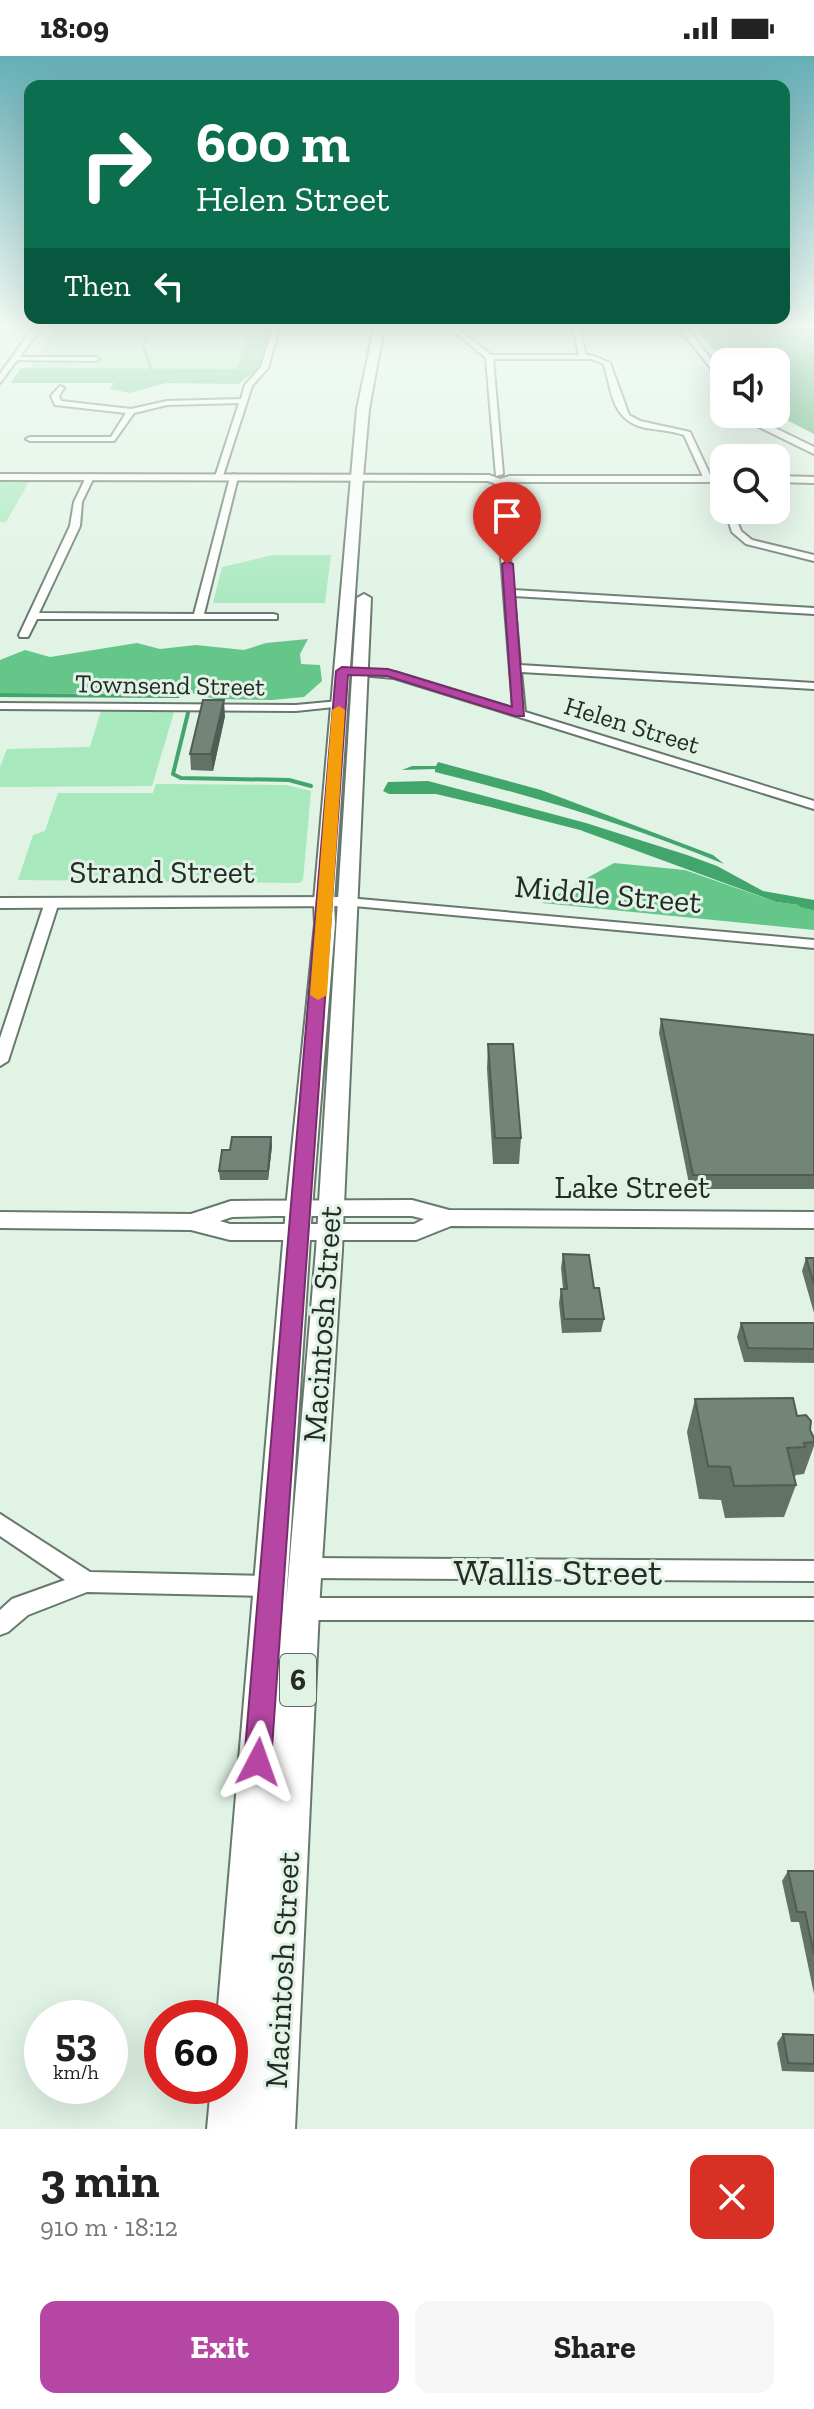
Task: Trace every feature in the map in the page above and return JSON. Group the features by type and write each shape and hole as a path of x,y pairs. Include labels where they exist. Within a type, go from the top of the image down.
{"main road":[{"name":"Macintosh Street","path":"229,2129 271,1586 348,908 351,671 363,477 363,425"},
{"name":"Macintosh Street","path":"363,477 372,425"},
{"name":"Macintosh Street","path":"273,2129 305,1568 324,891 339,704 351,671"}],"street":[{"path":"30,439 114,439 123,425"},
{"path":"219,477 236,425"},
{"path":"495,425 519,713"},
{"path":"650,425 687,434 710,470"},
{"path":"768,428 814,451"},
{"path":"0,477 710,479"},
{"path":"24,635 75,526 78,502 90,477"},
{"path":"199,615 234,477"},
{"path":"790,479 814,480"},
{"path":"734,524 737,532 749,542 814,558"},
{"path":"510,593 814,611"},
{"path":"33,616 273,617"},
{"path":"516,668 814,686"},
{"name":"Helen Street","path":"351,671 388,673 814,805"},
{"name":"Townsend Street","path":"0,706 296,708 339,704"},
{"name":"Middle Street","path":"324,891 348,908 396,905 814,944"},
{"name":"Strand Street","path":"0,903 267,901 324,891"},
{"path":"0,1061 52,902"},
{"name":"Lake Street","path":"0,1220 191,1222 230,1232 314,1220 416,1232 449,1218 814,1220"},
{"path":"0,1524 87,1582"},
{"name":"Wallis Street","path":"305,1568 814,1571"},
{"path":"0,1624 20,1607 87,1582 271,1586"},
{"name":"Wallis Street","path":"302,1609 814,1609"}],"shaded area":[{"path":"796,425 814,425 814,434"},
{"path":"0,482 29,482 6,522 0,522"},
{"path":"273,555 331,555 325,603 213,603 222,567"},
{"path":"308,639 300,654 301,664 320,665 322,681 304,697 215,699 174,689 136,693 0,693 0,660 25,650 50,657 137,643 160,649 196,645 244,650 266,643"},
{"path":"101,711 174,712 152,786 0,787 0,767 7,749 90,747"},
{"path":"438,762 541,790 713,855 724,864 545,801 435,772 435,769 402,770 412,766 436,766"},
{"path":"428,781 586,823 687,855 717,866 763,891 814,900 814,907 776,902 580,830 436,794 389,794 383,791 388,782"},
{"path":"156,784 286,785 311,791 303,880 299,883 18,880 33,835 45,831 58,793 153,793"},
{"path":"614,863 685,870 776,902 814,907 814,930 542,903"}],"building":[{"path":"203,700 224,700 211,754 190,754"},
{"path":"661,1019 814,1035 814,1175 693,1175"},
{"path":"488,1044 513,1044 521,1138 495,1138"},
{"path":"232,1137 271,1137 268,1171 219,1171 222,1150 230,1150"},
{"path":"563,1254 589,1255 594,1288 599,1288 604,1319 564,1319 561,1289 567,1289"},
{"path":"806,1258 814,1258 814,1284"},
{"path":"741,1323 814,1323 814,1349 748,1348"},
{"path":"793,1398 797,1416 806,1415 811,1421 810,1430 814,1438 814,1442 804,1443 805,1447 787,1448 796,1485 734,1486 730,1467 708,1466 695,1399"},
{"path":"788,1871 814,1871 814,1954 805,1912 797,1912"},
{"path":"783,2034 814,2035 814,2064 788,2063"}],"waterway":[{"path":"0,695 178,696"},
{"path":"188,713 173,774 181,778 289,780 311,786"},
{"path":"801,905 814,908"}],"slow traffic":[{"path":"318,995 339,710"}],"route":[{"path":"258,1762 299,1208 325,924 324,901 342,671 388,673 519,713 507,564"}]}
